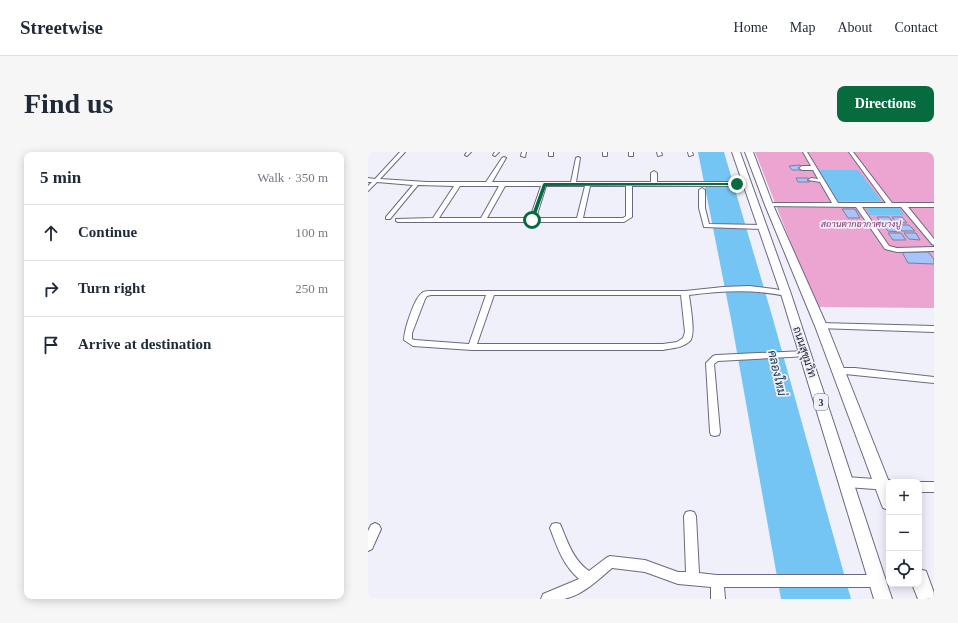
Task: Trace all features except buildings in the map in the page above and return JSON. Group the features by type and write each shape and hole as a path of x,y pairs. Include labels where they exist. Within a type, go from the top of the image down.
{"highway":[{"name":"ถนนสุขุมวิท","path":"736,152 754,206 755,228 786,294 846,482 871,581 883,599"},
{"name":"ถนนสุขุมวิท","path":"749,152 769,205 885,485"},
{"path":"754,206 769,205"},
{"path":"922,586 927,599"}],"street":[{"path":"368,189 403,152"},
{"path":"805,152 836,205"},
{"path":"851,152 890,204"},
{"path":"573,184 578,155"},
{"path":"488,184 504,158"},
{"path":"802,168 815,168"},
{"path":"654,173 654,185"},
{"path":"368,180 416,184 702,185 746,183"},
{"path":"811,180 822,180"},
{"path":"388,218 416,184"},
{"path":"435,220 458,184"},
{"path":"482,220 503,184"},
{"path":"532,220 544,184"},
{"path":"580,220 588,184"},
{"path":"398,220 628,219 629,185"},
{"path":"702,185 704,223 706,226 755,228"},
{"path":"769,205 934,205"},
{"path":"858,205 887,248 897,250 934,249"},
{"path":"904,205 934,243"},
{"path":"685,293 689,332 687,339 679,344 663,348 472,347 413,343 408,340 408,333 421,298 425,294 685,293 721,289 767,289 786,294"},
{"path":"472,347 491,293"},
{"path":"820,326 934,329"},
{"path":"715,432 710,363 720,357 805,354"},
{"path":"838,372 855,371 934,380"},
{"path":"846,482 885,485"},
{"path":"922,487 934,487"},
{"path":"690,516 693,579"},
{"path":"556,528 567,556 577,571 590,579"},
{"path":"368,545 375,529"},
{"path":"548,599 577,587 590,579 610,562 645,566 678,578 717,581 871,581"},
{"path":"717,581 718,599"}],"green space":[{"name":"สถานตากอากาศบางปู","path":"755,152 934,152 934,308 816,307"}],"water":[{"name":"คลองใหม่","path":"698,152 724,152 773,319 851,599 781,599 731,319"},
{"path":"819,170 858,170 882,201 837,201"},
{"path":"898,206 904,215 870,215 865,207"}],"route":[{"path":"532,220 544,184 737,184"}]}
